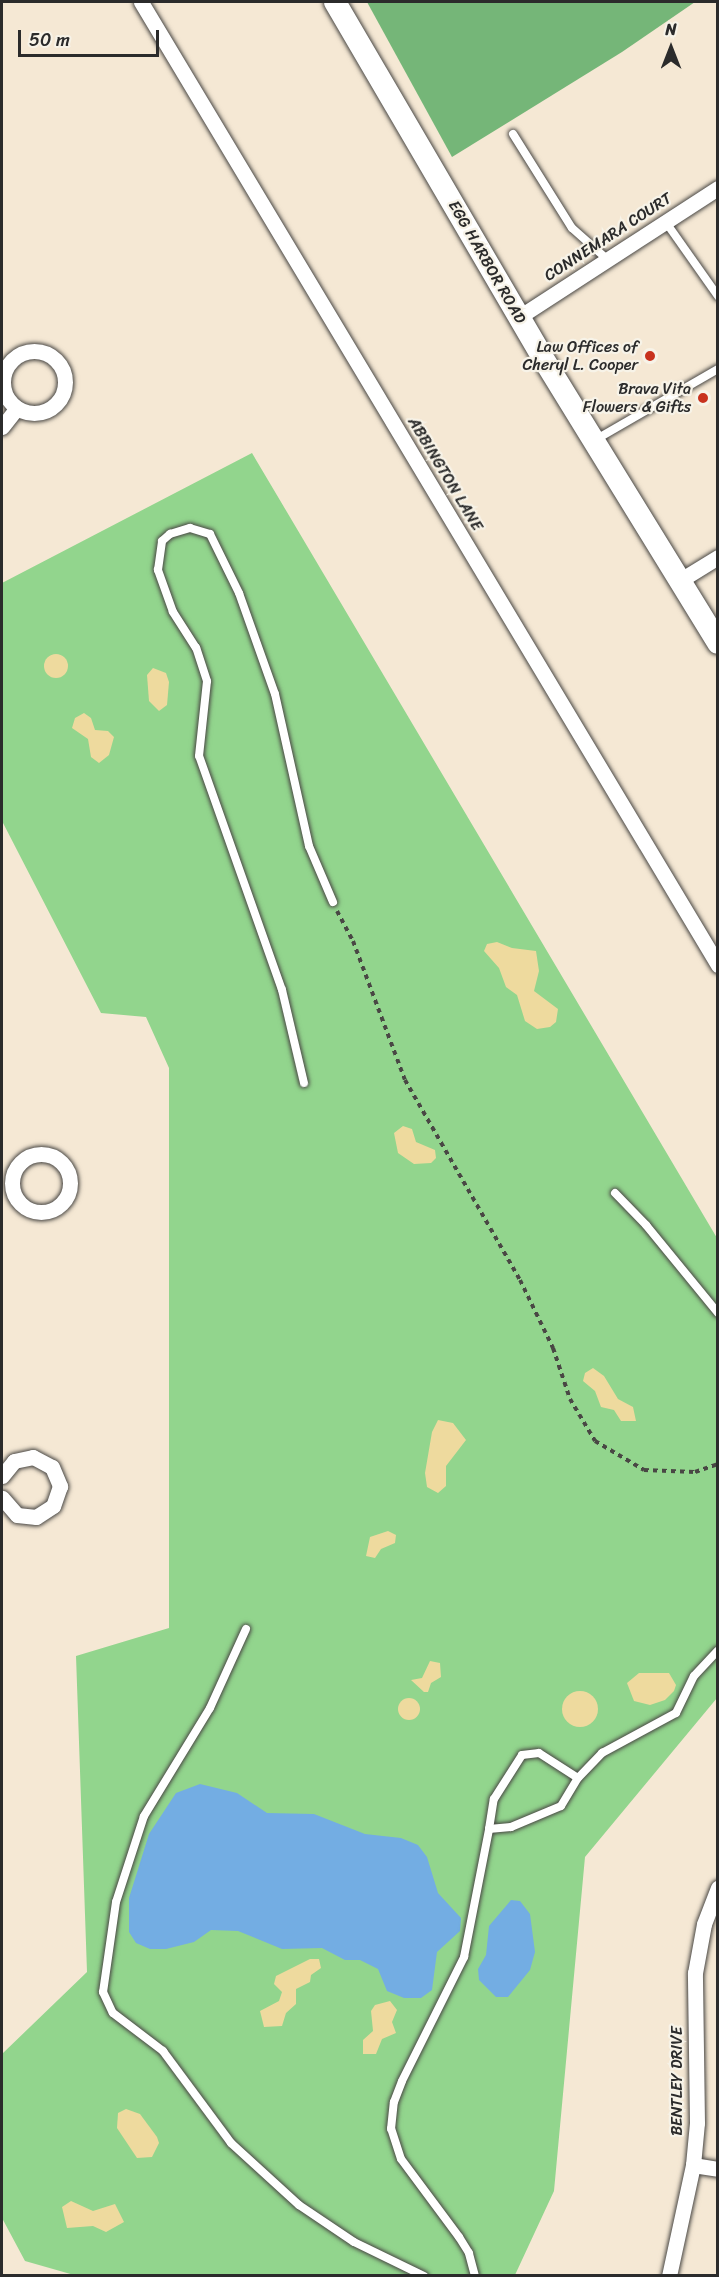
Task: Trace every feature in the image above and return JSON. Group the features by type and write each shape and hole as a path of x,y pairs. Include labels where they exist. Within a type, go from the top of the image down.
{"main road":[{"name":"EGG HARBOR ROAD","path":"335,2 519,316 717,643"}],"street":[{"name":"ABBINGTON LANE","path":"141,2 717,965"},
{"name":"CONNEMARA COURT","path":"519,316 717,188"},
{"path":"27,352 46,354 64,376 62,395 56,404 37,413 17,408 4,391 5,370 10,362 27,352"},
{"path":"2,427 17,408"},
{"path":"678,581 717,557"},
{"path":"2,1476 14,1461 33,1457 52,1467 60,1486 53,1506 36,1517 17,1515 2,1498"},
{"name":"BENTLEY DRIVE","path":"669,2276 693,2165 697,2079 695,1973 704,1924 717,1888"},
{"path":"693,2165 717,2169"}],"lane":[{"path":"513,134 572,228 607,259"},
{"path":"665,221 717,296"},
{"path":"594,441 717,369"},
{"path":"304,1083 282,990 199,756 207,681 196,648 173,612 158,570 162,541 170,534 190,528 210,534 239,593 275,694 309,846 333,902"},
{"path":"615,1193 717,1313"},
{"path":"246,1629 210,1708 144,1816 114,1908 103,1992 113,2013 163,2051 231,2143 299,2205 354,2242 424,2276"},
{"path":"489,1829 511,1827 554,1811 578,1778 617,1742 676,1713 694,1676 717,1650"},
{"path":"475,2276 469,2253 459,2237 401,2159 392,2129 394,2102 402,2081 464,1957 494,1799 522,1755 539,1753 578,1778"}],"path":[{"path":"333,902 353,941 405,1080 520,1280 553,1348 570,1399 595,1441 644,1470 695,1472 717,1464"}],"green space":[{"path":"367,2 695,2 622,52 452,157"},
{"path":"252,453 717,1238 717,1698 585,1857 554,2191 515,2275 74,2275 25,2261 2,2218 2,2054 87,1972 76,1656 169,1628 169,1068 146,1017 101,1013 2,821 2,583"}],"sand":[{"path":"56,654 64,658 68,666 64,674 56,678 48,674 44,666 48,658"},
{"path":"153,668 166,673 169,682 167,705 159,711 149,701 147,675"},
{"path":"84,713 91,718 95,730 108,731 114,737 109,755 99,763 91,757 88,739 72,728 75,718"},
{"path":"497,942 512,948 536,951 539,971 534,991 558,1009 556,1022 550,1027 537,1029 525,1021 517,995 506,987 499,968 484,951 487,944"},
{"path":"403,1126 412,1129 416,1142 435,1150 436,1158 431,1163 414,1164 398,1153 394,1133"},
{"path":"593,1368 604,1376 618,1399 633,1407 636,1421 621,1421 614,1410 601,1407 595,1391 583,1381 585,1373"},
{"path":"438,1420 453,1423 466,1440 446,1466 446,1486 438,1493 427,1487 425,1473 432,1432"},
{"path":"388,1531 396,1535 395,1543 381,1549 375,1558 366,1556 370,1537"},
{"path":"430,1661 440,1663 441,1677 431,1683 428,1692 424,1692 411,1680 422,1678"},
{"path":"639,1673 669,1673 676,1685 674,1691 665,1700 650,1705 634,1701 627,1683"},
{"path":"580,1691 593,1696 598,1709 593,1722 580,1727 567,1722 562,1709 567,1696"},
{"path":"405,1698 413,1698 420,1705 420,1713 413,1720 405,1720 398,1713 398,1705"},
{"path":"310,1959 319,1959 321,1968 311,1975 310,1982 296,1989 296,2004 286,2013 282,2026 264,2027 260,2011 279,2001 282,1992 274,1984 276,1976"},
{"path":"390,2001 397,2010 392,2022 396,2033 382,2039 376,2054 363,2054 363,2040 373,2031 371,2011 375,2005"},
{"path":"126,2109 140,2114 157,2137 159,2143 152,2157 137,2158 117,2128 118,2113"},
{"path":"71,2201 93,2211 115,2204 124,2222 106,2232 93,2226 67,2228 62,2207"}],"water":[{"path":"200,1784 237,1793 267,1813 314,1814 365,1834 401,1838 418,1845 427,1857 438,1893 461,1918 460,1931 437,1952 432,1990 421,1998 404,1998 387,1991 378,1969 360,1960 345,1960 322,1948 282,1949 238,1931 211,1930 194,1942 166,1949 150,1949 136,1943 129,1932 129,1898 149,1834 176,1793"},
{"path":"511,1900 520,1901 530,1914 535,1952 530,1970 508,1997 496,1997 479,1980 478,1969 486,1955 489,1926"}],"place":[{"name":"Law Offices of Cheryl L. Cooper","path":"650,356"},
{"name":"Brava Vita Flowers & Gifts","path":"703,398"}]}
